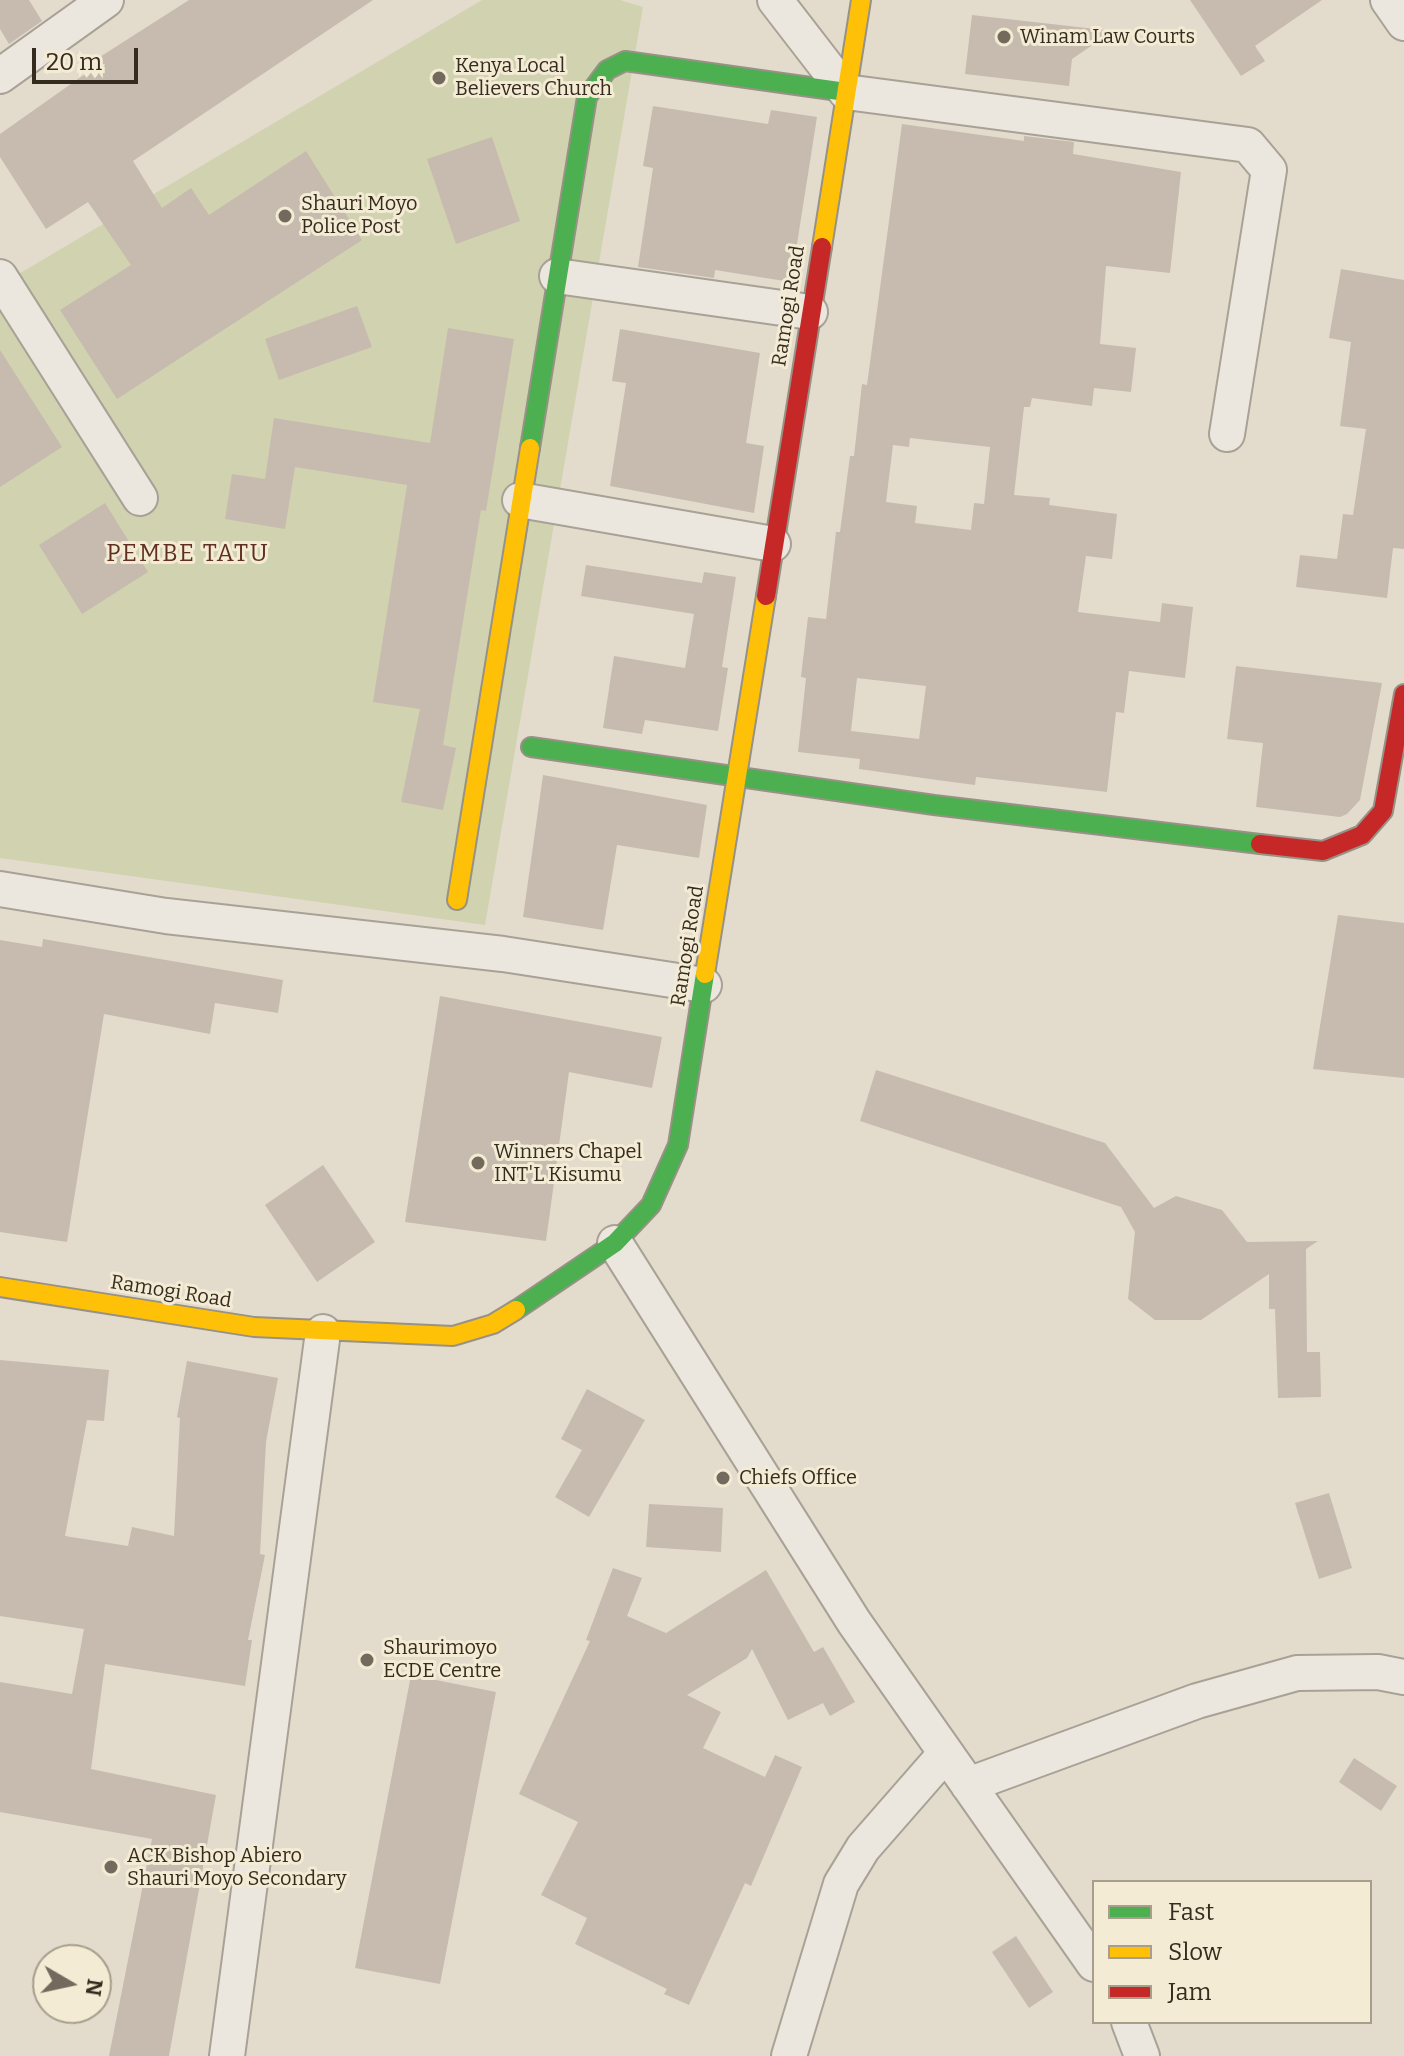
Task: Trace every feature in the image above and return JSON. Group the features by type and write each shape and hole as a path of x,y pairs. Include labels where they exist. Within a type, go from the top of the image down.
{"street":[{"path":"0,76 106,0"},
{"path":"775,0 846,92"},
{"name":"Ramogi Road","path":"0,1287 254,1327 453,1336 493,1324 578,1271 615,1243 651,1205 678,1145 861,0"},
{"path":"1388,0 1404,23"},
{"path":"457,900 587,97 607,70 625,61 1248,145 1269,170 1227,434"},
{"path":"557,276 810,312"},
{"path":"0,277 140,498"},
{"path":"520,500 773,544"},
{"path":"531,747 934,805 1323,851 1362,835 1383,811 1404,694"},
{"path":"0,889 166,916 503,954 704,985"},
{"path":"615,1243 854,1622 1092,1961"},
{"path":"227,2056 323,1332"},
{"path":"968,1785 1197,1701 1297,1673 1378,1672 1404,1677"},
{"path":"789,2056 841,1884 863,1848 946,1753"},
{"path":"1130,2024 1142,2056"}],"green space":[{"path":"482,0 620,0 643,7 485,925 0,858 0,285"}],"building":[{"path":"0,0 29,0 42,21 9,44 0,29"},
{"path":"189,0 373,0 133,161 162,208 191,188 209,215 306,151 362,240 117,399 60,310 131,265 88,202 46,229 0,157 0,134 95,67 92,62"},
{"path":"1190,0 1322,0 1255,46 1265,61 1241,76"},
{"path":"972,15 1113,31 1072,59 1069,86 965,74"},
{"path":"653,106 768,124 771,110 817,117 791,282 715,270 714,278 638,267 653,168 643,166"},
{"path":"902,124 1024,141 1024,136 1074,142 1073,154 1181,172 1170,273 1106,266 1100,344 1136,348 1131,392 1094,388 1092,406 1032,398 1030,407 1024,407 1014,495 1050,498 1049,505 1117,514 1112,559 1086,556 1078,612 1160,622 1162,603 1193,607 1185,678 1129,671 1124,713 1116,712 1107,792 976,777 975,785 859,769 860,759 798,752 806,678 801,677 808,617 826,619 836,532 840,532 850,456 854,456 862,384 867,385","holes":["910,438 990,447 984,504 974,503 971,530 915,523 917,506 886,502 893,445 909,447","857,678 926,686 919,739 851,731"]},
{"path":"492,137 520,221 456,244 427,159"},
{"path":"1341,269 1404,280 1404,549 1393,548 1387,598 1296,587 1300,555 1337,559 1343,514 1353,515 1366,429 1340,426 1351,342 1329,338"},
{"path":"357,306 372,347 279,380 265,339"},
{"path":"448,328 514,339 486,511 481,510 443,745 456,748 443,810 401,802 420,709 373,702 407,485 295,467 285,529 225,519 232,474 265,479 274,418 430,443"},
{"path":"620,329 760,353 746,443 764,446 754,513 610,486 626,383 612,381"},
{"path":"0,350 62,447 0,487"},
{"path":"105,503 148,572 82,614 39,545"},
{"path":"586,565 702,583 704,572 736,577 722,667 728,668 718,731 645,720 642,734 603,728 614,656 685,668 694,614 581,596"},
{"path":"1236,666 1382,683 1360,800 1347,814 1340,817 1256,807 1263,743 1227,739"},
{"path":"543,775 707,805 699,858 617,845 603,930 523,917"},
{"path":"1338,915 1404,923 1404,1078 1313,1069"},
{"path":"43,939 283,980 278,1013 215,1003 210,1034 104,1014 67,1242 0,1232 0,940 42,947"},
{"path":"440,996 662,1037 652,1088 569,1072 546,1241 405,1222"},
{"path":"876,1070 1105,1143 1154,1208 1176,1196 1222,1210 1247,1242 1318,1241 1306,1249 1307,1352 1320,1352 1321,1397 1278,1398 1275,1309 1269,1309 1269,1274 1201,1320 1155,1320 1128,1299 1135,1232 1121,1207 860,1121"},
{"path":"323,1165 375,1242 317,1282 265,1205"},
{"path":"0,1360 109,1370 104,1421 87,1420 65,1536 128,1546 132,1527 174,1536 180,1418 177,1417 187,1361 278,1378 266,1442 260,1554 265,1555 248,1640 252,1640 245,1686 105,1664 91,1769 216,1795 169,2056 109,2056 152,1839 0,1812 0,1682 72,1694 84,1629 0,1616"},
{"path":"587,1389 645,1420 589,1517 555,1497 582,1450 561,1439"},
{"path":"1329,1493 1352,1568 1319,1579 1295,1503"},
{"path":"649,1504 723,1508 721,1552 646,1547"},
{"path":"613,1568 642,1578 627,1616 666,1633 766,1570 814,1652 823,1647 855,1702 830,1716 823,1703 788,1720 752,1649 747,1658 687,1695 721,1712 703,1748 765,1777 775,1755 802,1767 751,1886 745,1883 689,2005 664,1994 667,1989 575,1944 587,1918 541,1895 578,1822 519,1794 590,1641 586,1640"},
{"path":"411,1675 496,1692 440,1984 355,1968"},
{"path":"1354,1758 1397,1786 1381,1811 1339,1782"},
{"path":"1016,1936 1053,1992 1029,2008 992,1952"}],"traffic: fast":[{"path":"530,448 587,97 607,70 625,61 846,92"},
{"path":"531,747 934,805 1260,844"},
{"path":"516,1310 615,1243 651,1205 678,1145 705,974"}],"traffic: slow":[{"path":"822,247 861,0"},
{"path":"457,900 530,448"},
{"path":"705,974 766,596"},
{"path":"0,1287 254,1327 453,1336 493,1324 516,1310"}],"traffic: jam":[{"path":"766,596 822,247"},
{"path":"1260,844 1323,851 1362,835 1383,811 1404,694"}],"place":[{"name":"Winam Law Courts","path":"1004,37"},
{"name":"Kenya Local Believers Church","path":"439,78"},
{"name":"Shauri Moyo Police Post","path":"285,216"},
{"name":"Winners Chapel INT'L Kisumu","path":"478,1163"},
{"name":"Chiefs Office","path":"723,1478"},
{"name":"Shaurimoyo ECDE Centre","path":"367,1660"},
{"name":"ACK Bishop Abiero Shauri Moyo Secondary","path":"111,1867"}],"district":[{"name":"PEMBE TATU","path":"188,554"}]}
